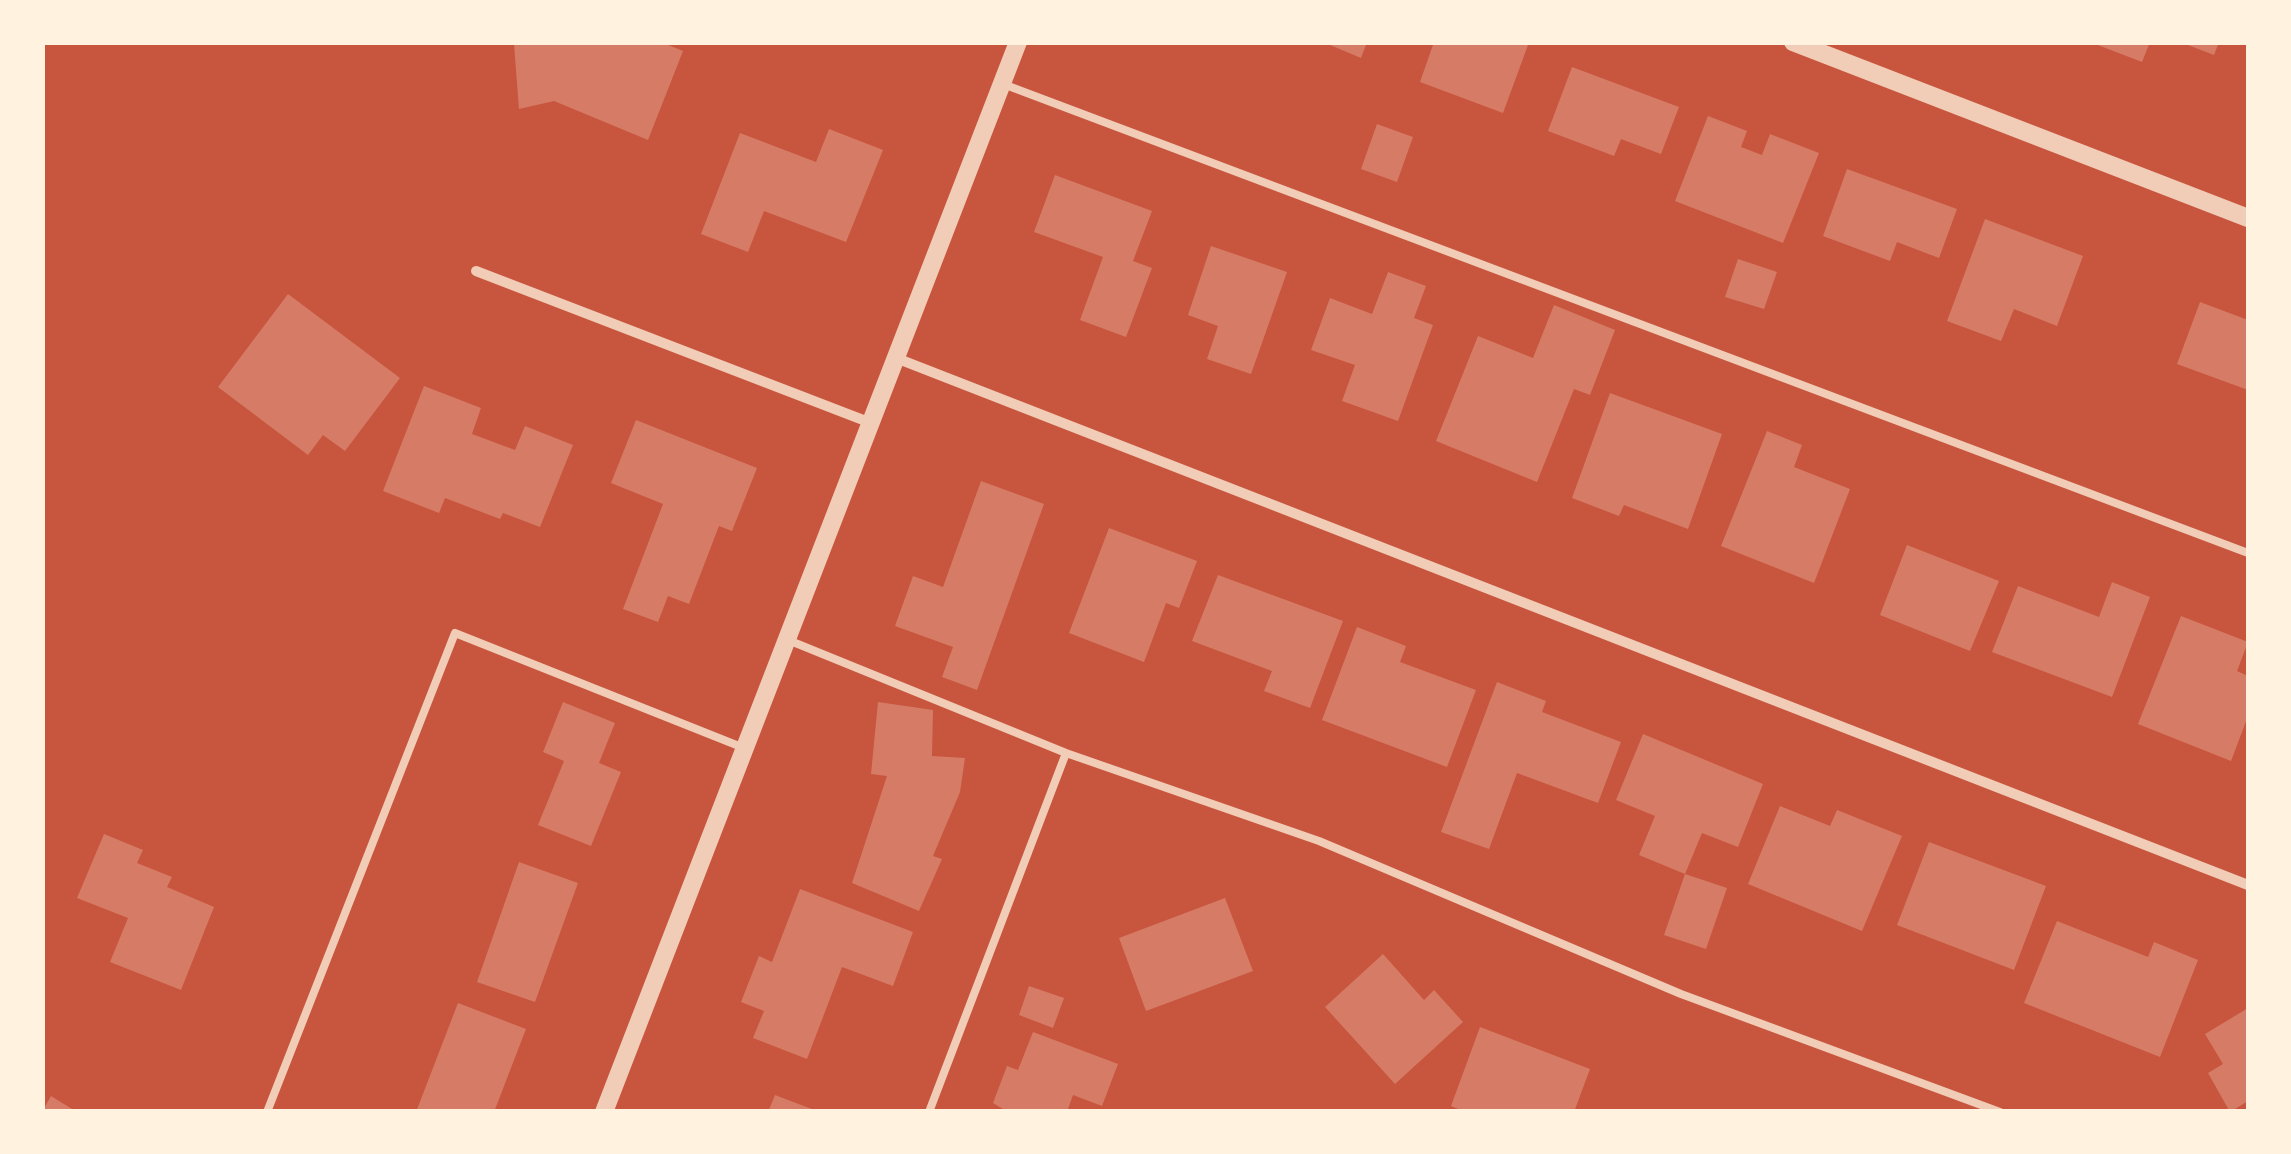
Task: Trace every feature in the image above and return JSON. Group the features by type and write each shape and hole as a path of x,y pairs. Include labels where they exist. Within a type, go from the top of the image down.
{"street":[{"path":"604,1112 1018,42"},
{"path":"1794,42 2248,218"},
{"path":"476,271 870,423"},
{"path":"896,358 2248,885"}],"lane":[{"path":"1002,84 2248,553"},
{"path":"267,1112 454,633 744,748"},
{"path":"786,639 1066,753 1319,841 1681,994 2000,1112"},
{"path":"929,1112 1066,753"}],"building":[{"path":"661,42 683,51 648,140 554,101 519,109 514,44"},
{"path":"1323,42 1367,42 1361,58"},
{"path":"1434,42 1528,45 1503,113 1420,82"},
{"path":"2090,42 2150,42 2142,62"},
{"path":"2180,42 2219,42 2214,55"},
{"path":"1572,67 1679,107 1661,154 1621,139 1614,156 1548,131"},
{"path":"1708,116 1747,131 1741,147 1762,155 1770,134 1819,153 1783,243 1675,201"},
{"path":"1377,124 1413,137 1397,182 1361,169"},
{"path":"829,129 883,150 846,242 764,211 748,252 701,234 740,133 816,162"},
{"path":"1847,169 1957,209 1939,258 1897,242 1890,261 1823,236"},
{"path":"1055,175 1152,211 1133,261 1152,268 1126,337 1080,320 1103,257 1034,232"},
{"path":"1985,219 2083,256 2057,326 2014,309 2001,341 1947,321"},
{"path":"1211,246 1287,272 1251,374 1207,359 1218,326 1188,315"},
{"path":"1738,259 1777,272 1764,309 1725,297"},
{"path":"1388,272 1426,286 1414,318 1433,325 1398,421 1342,401 1355,365 1311,350 1330,298 1372,314"},
{"path":"288,294 400,378 345,451 323,435 308,455 218,387"},
{"path":"2200,302 2248,320 2248,390 2177,364"},
{"path":"1554,305 1615,330 1590,395 1574,389 1537,482 1436,441 1478,336 1533,358"},
{"path":"424,386 481,408 472,434 515,450 525,426 573,445 540,527 503,513 500,519 445,498 439,513 383,491"},
{"path":"1610,393 1722,434 1688,529 1624,505 1619,516 1572,498"},
{"path":"636,420 757,468 732,531 719,526 689,604 668,596 658,622 623,609 663,504 611,483"},
{"path":"1767,431 1802,445 1794,467 1850,489 1814,583 1721,546"},
{"path":"981,481 1044,504 977,690 942,677 953,647 895,626 913,576 943,587"},
{"path":"1109,528 1197,561 1179,608 1166,603 1144,662 1069,633"},
{"path":"1907,545 1999,581 1970,651 1880,615"},
{"path":"1218,575 1343,621 1310,708 1264,691 1272,671 1192,641"},
{"path":"2112,582 2150,597 2112,697 1992,652 2018,586 2099,617"},
{"path":"2181,616 2248,642 2237,671 2248,676 2248,716 2231,761 2138,724"},
{"path":"1357,627 1406,646 1400,662 1476,690 1447,767 1322,720"},
{"path":"1497,682 1546,701 1542,712 1621,742 1598,803 1517,773 1489,849 1441,832"},
{"path":"563,702 615,723 599,763 621,772 591,846 538,825 564,761 543,752"},
{"path":"878,702 933,710 932,756 965,758 960,792 933,856 942,859 919,911 852,883 887,776 871,774"},
{"path":"1643,734 1763,784 1738,847 1702,833 1685,874 1639,855 1655,816 1616,800"},
{"path":"1780,806 1830,826 1837,810 1902,836 1862,931 1748,884"},
{"path":"104,834 143,850 137,863 172,877 167,887 214,907 181,990 110,962 128,918 77,898"},
{"path":"1929,842 2046,886 2014,970 1897,925"},
{"path":"519,862 578,883 535,1002 477,982"},
{"path":"1685,874 1727,888 1706,949 1664,935"},
{"path":"800,889 913,932 893,986 842,967 807,1059 753,1038 764,1011 741,1002 759,956 772,962"},
{"path":"1225,898 1253,971 1146,1011 1119,938"},
{"path":"2057,921 2148,957 2154,942 2198,960 2160,1057 2024,1003"},
{"path":"1383,954 1424,1000 1434,990 1463,1022 1395,1084 1325,1007"},
{"path":"1029,986 1064,998 1053,1028 1019,1015"},
{"path":"458,1003 526,1029 494,1112 416,1112"},
{"path":"2248,1008 2248,1101 2230,1112 2208,1073 2223,1064 2205,1034"},
{"path":"1480,1027 1590,1069 1574,1112 1465,1112 1451,1106"},
{"path":"1033,1032 1118,1064 1102,1106 1073,1095 1067,1112 1008,1112 993,1103 1007,1066 1018,1070"},
{"path":"775,1095 817,1111 817,1112 768,1112"},
{"path":"51,1096 77,1112 42,1112"}]}
